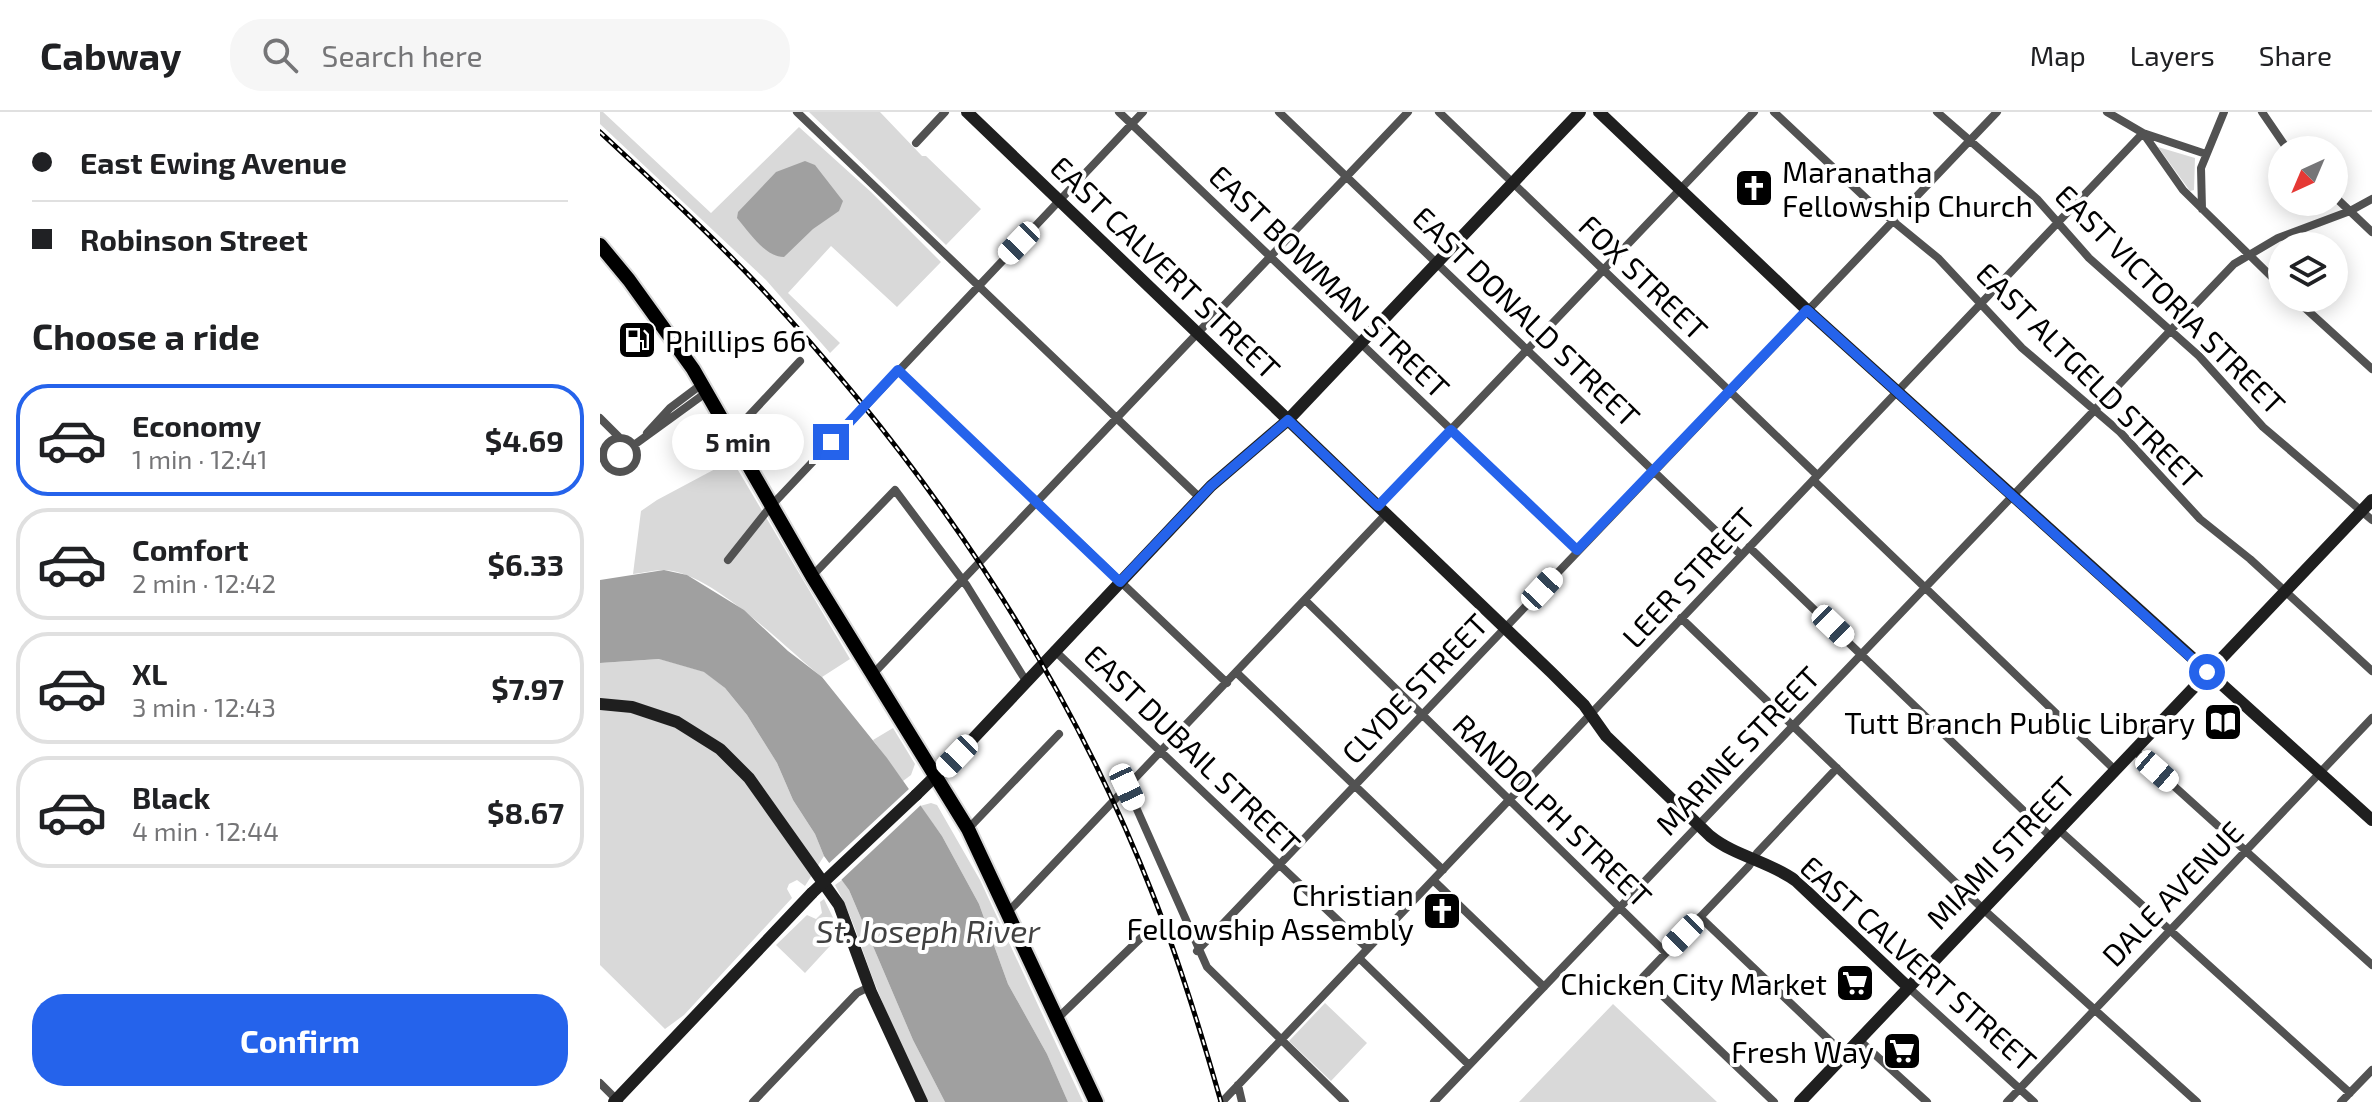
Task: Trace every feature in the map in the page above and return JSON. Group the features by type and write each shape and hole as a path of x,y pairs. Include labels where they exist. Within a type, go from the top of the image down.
{"main road":[{"path":"600,245 629,280 705,388 812,576 968,829 1096,1102"}],"street":[{"path":"797,112 1200,498"},
{"path":"916,143 945,112"},
{"name":"EAST CALVERT STREET","path":"967,112 1505,628 1584,705 1606,736 1699,825 1726,848 1776,868 1796,881 2034,1102"},
{"name":"EAST BOWMAN STREET","path":"1119,112 1577,550"},
{"path":"728,560 771,506 1143,112"},
{"name":"EAST DONALD STREET","path":"1279,112 1741,555"},
{"path":"873,674 1408,112"},
{"name":"FOX STREET","path":"1439,112 2115,770"},
{"path":"600,1083 617,1101 812,893 936,777 1200,498 1288,420 1580,112"},
{"path":"1599,112 1807,310 2372,820"},
{"path":"1008,912 1305,600 1451,430 1754,112"},
{"name":"EAST ALTGELD STREET","path":"1774,112 1938,258 2022,348 2120,432 2200,519 2372,671"},
{"name":"EAST VICTORIA STREET","path":"1937,112 2013,175 2104,272 2211,369 2263,427 2367,515"},
{"name":"CLYDE STREET","path":"1197,951 1997,112"},
{"path":"2107,112 2143,133 2206,154"},
{"path":"2202,209 2201,176 2206,154 2224,112"},
{"path":"2262,112 2278,136"},
{"path":"2143,133 2174,181 2268,273"},
{"name":"LEER STREET","path":"1222,1102 2143,133"},
{"name":"MARINE STREET","path":"1434,1102 2234,264 2278,238 2350,211 2372,199"},
{"path":"2350,211 2372,232"},
{"path":"2309,312 2372,369"},
{"path":"731,435 800,361"},
{"path":"898,370 1227,683"},
{"path":"634,445 670,408 705,388"},
{"path":"600,418 619,437"},
{"path":"619,437 634,445 637,456 632,467 622,472 605,465 602,452 608,441 619,437"},
{"path":"812,576 895,490 962,580 1026,681"},
{"name":"MIAMI STREET","path":"1800,1102 2284,591 2367,515 2372,500"},
{"path":"1749,547 2055,833 2350,1093"},
{"name":"RANDOLPH STREET","path":"1305,600 1666,953"},
{"path":"1681,618 1983,909 2197,1102"},
{"name":"EAST DUBAIL STREET","path":"1054,650 1367,948"},
{"path":"1237,673 1443,870"},
{"path":"600,704 632,707 677,722 709,741 741,769 839,905 869,987 922,1102"},
{"name":"DALE AVENUE","path":"2007,1102 2372,718"},
{"path":"968,829 1059,734"},
{"path":"2134,750 2372,965"},
{"path":"1774,1102 1643,977 1837,768"},
{"path":"1127,787 1197,951 1207,967 1345,1102"},
{"path":"1433,880 1544,987"},
{"path":"1700,917 1845,1055"},
{"path":"1058,1018 1147,932"},
{"path":"1359,958 1469,1065"},
{"path":"753,1102 857,993 869,987"},
{"path":"1859,1040 1927,1102"},
{"path":"2341,1102 2372,1070"},
{"path":"1238,1085 1242,1102"}],"shaded area":[{"path":"600,112 711,213 799,127 871,192 941,262 897,307 831,246 788,293 840,343 830,353 766,280 600,124"},
{"path":"809,112 880,112 922,156 926,156 981,209 946,245"},
{"path":"2158,147 2195,158 2194,190 2190,191"},
{"path":"732,460 850,659 822,677 747,613 703,583 664,570 633,574 641,511"},
{"path":"660,659 705,672 725,688 747,715 777,763 793,800 815,834 824,856 805,886 797,880 789,884 787,889 792,898 684,1015 665,1029 600,965 600,663"},
{"path":"893,728 915,764 911,775 903,781 873,740"},
{"path":"937,805 980,880 1083,1102 1068,1102 1047,1054 1008,984 979,904 942,836 920,806"},
{"path":"842,880 913,1040 945,1102 928,1102 902,1046 835,885"},
{"path":"824,899 841,934 805,973 776,945 807,915 816,919 822,913 820,902"},
{"path":"1325,1003 1367,1043 1331,1081 1289,1041"},
{"path":"1613,1004 1717,1102 1519,1102"}],"water":[{"path":"805,161 815,165 843,201 839,211 813,229 784,257 777,256 752,236 737,218 738,212 776,172"},
{"name":"St. Joseph River","path":"664,570 687,575 744,610 788,651 822,677 887,758 942,836 979,904 1008,984 1047,1054 1068,1102 945,1102 913,1040 849,890 824,856 815,834 793,800 777,763 747,715 725,688 704,672 659,659 600,663 600,580"}],"pier":[{"path":"910,788 923,803 839,882 826,866"}],"railway":[{"path":"600,132 722,248 822,356 934,498 986,573 1034,650 1118,811 1172,946 1221,1102"}],"place":[{"name":"Maranatha Fellowship Church","path":"1754,188"},
{"name":"Phillips 66","path":"637,340"},
{"name":"Tutt Branch Public Library","path":"2223,722"},
{"name":"Christian Fellowship Assembly","path":"1442,911"},
{"name":"Chicken City Market","path":"1855,983"},
{"name":"Fresh Way","path":"1902,1051"}],"route":[{"path":"831,442 898,370 1120,582 1211,486 1288,420 1378,506 1451,430 1577,550 1807,310 2207,672"}]}
